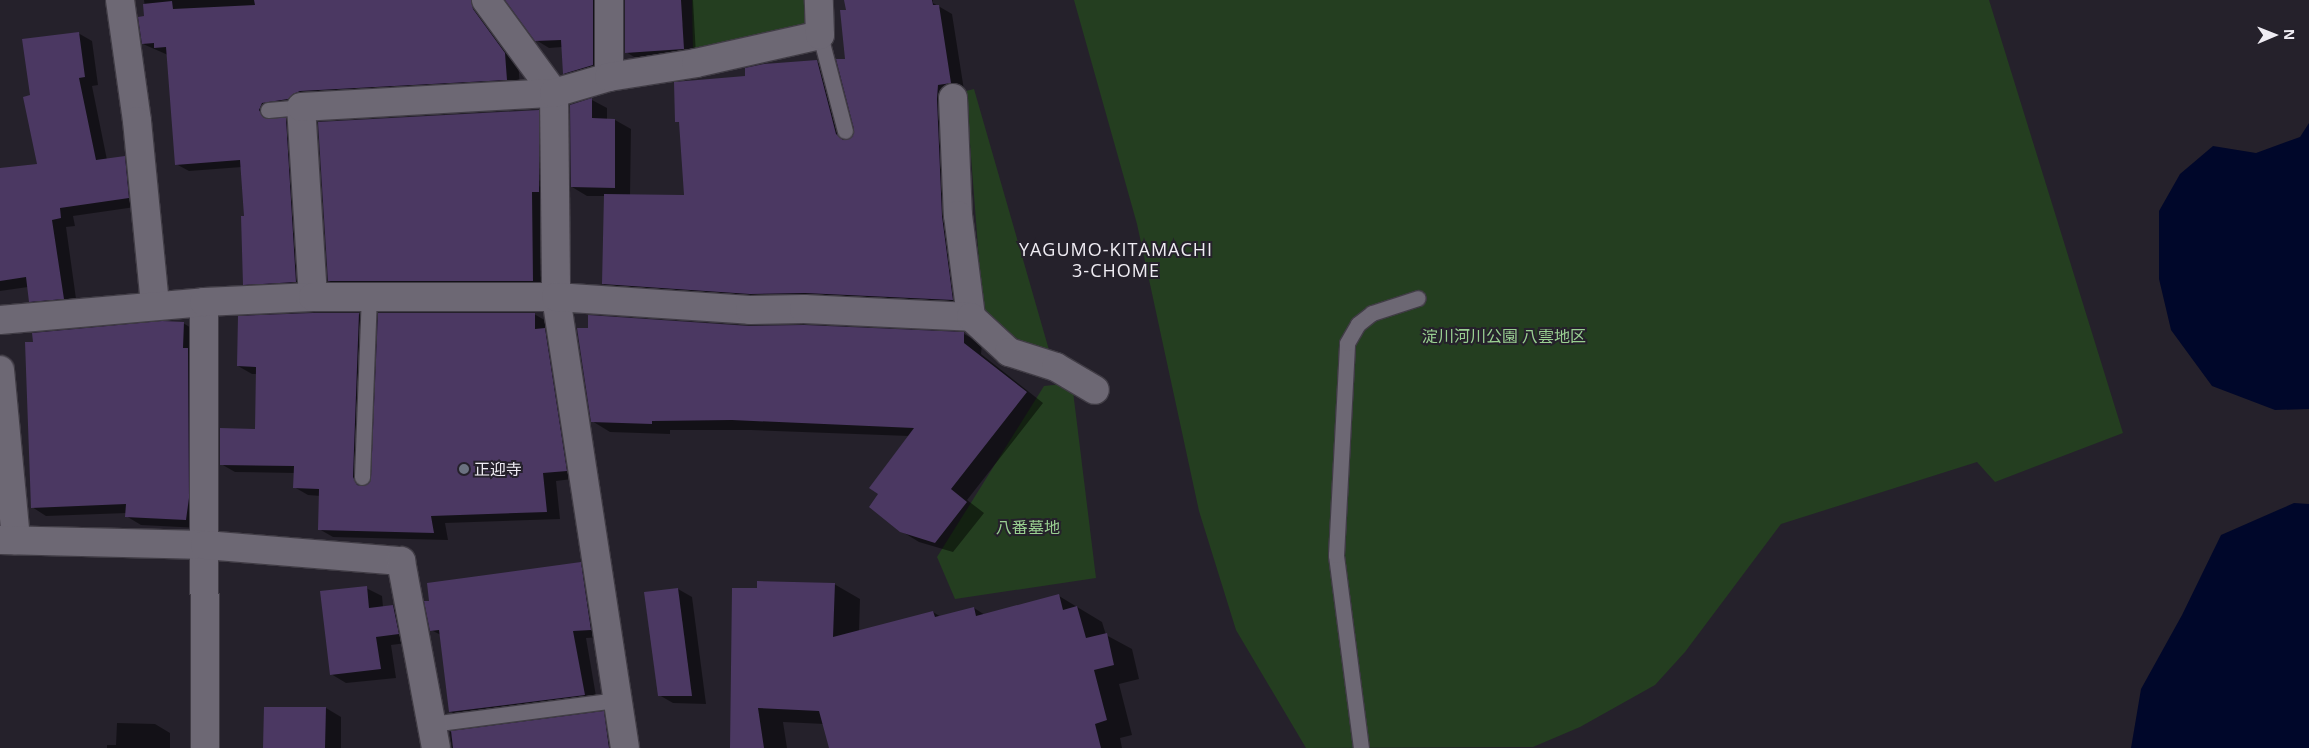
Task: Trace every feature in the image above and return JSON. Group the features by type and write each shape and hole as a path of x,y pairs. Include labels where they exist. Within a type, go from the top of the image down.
{"street":[{"path":"120,0 137,121 155,306"},
{"path":"486,0 554,93 556,297 625,748"},
{"path":"609,0 609,77"},
{"path":"313,297 301,107 554,93 609,77 696,63 820,35 819,0"},
{"path":"953,98 958,215 971,317"},
{"path":"0,320 204,302 313,297 556,297 750,310 804,309 971,317 1009,352 1056,367 1096,390"},
{"path":"204,302 205,748"},
{"path":"0,370 8,540 205,544 401,561 434,736"}],"lane":[{"path":"820,35 845,131"},
{"path":"268,110 301,107"},
{"path":"362,477 369,297"},
{"path":"1360,748 1336,555 1347,343 1358,324 1372,313 1418,298"},
{"path":"434,736 617,700"}],"green space":[{"path":"692,0 808,0 807,29 693,53"},
{"name":"淀川河川公園 八雲地区","path":"1074,0 1989,0 2123,433 1995,482 1977,462 1781,524 1685,652 1655,685 1580,727 1533,747 1306,748 1236,630 1199,511 1137,224"},
{"path":"974,89 1049,350 1032,350 983,312 966,91"},
{"name":"八番墓地","path":"1072,383 1096,578 955,599 937,557 1044,386"}],"water":[{"path":"2309,123 2309,409 2275,410 2212,386 2171,330 2159,279 2159,211 2180,174 2213,146 2256,153 2300,137"},
{"path":"2294,503 2309,504 2309,748 2131,748 2141,689 2182,615 2221,535"}],"building":[{"path":"254,0 471,0 473,9 505,53 507,80 300,91 288,99 262,103 259,110 264,118 286,118 296,282 243,285 241,216 244,216 240,160 175,165 166,47 154,48 154,43 142,44 138,17 144,16 143,4 172,1 173,9 255,5"},
{"path":"505,0 593,0 593,65 563,74 561,40 535,41"},
{"path":"625,0 681,0 684,49 625,53"},
{"path":"844,0 932,0 933,5 939,5 951,83 938,85 937,99 942,216 953,300 805,293 750,294 602,284 604,194 684,195 679,122 675,122 674,82 745,76 745,68 764,64 817,60 836,134 843,140 852,137 854,129 836,59 845,59 840,10 846,10"},
{"path":"79,32 85,77 79,78 96,160 125,156 129,198 60,208 61,218 52,220 64,299 29,302 26,277 0,281 0,168 37,164 23,97 30,95 22,39"},
{"path":"592,98 592,118 615,119 615,188 571,187 570,105"},
{"path":"539,110 539,192 532,192 533,281 328,281 318,122"},
{"path":"359,313 353,477 357,485 362,486 370,482 371,477 378,313 535,313 535,329 545,328 567,471 543,473 547,512 431,516 434,533 318,530 319,489 293,488 294,466 220,465 220,428 255,429 256,367 237,366 238,316"},
{"path":"588,315 749,326 804,325 964,332 964,343 1027,392 951,489 967,502 935,543 900,532 869,507 878,494 869,488 914,428 732,420 652,421 652,424 591,422 577,328 588,328"},
{"path":"162,321 184,322 183,348 188,348 189,498 186,520 125,517 126,504 31,508 25,342 33,342 32,333"},
{"path":"581,562 591,630 573,631 585,695 449,712 439,630 430,631 424,601 429,601 427,583"},
{"path":"757,581 835,583 833,637 933,611 935,617 974,607 976,616 1059,594 1063,610 1077,606 1086,638 1107,633 1114,665 1094,670 1107,720 1095,724 1101,748 829,748 819,711 758,708 764,748 730,748 732,588 757,588"},
{"path":"367,586 369,608 393,605 399,634 376,637 381,669 330,675 320,591"},
{"path":"678,588 692,696 658,696 644,592"},
{"path":"264,707 326,707 325,748 263,748"},
{"path":"604,711 609,748 453,748 451,731"}],"place":[{"name":"正迎寺","path":"464,469"}],"district":[{"name":"YAGUMO-KITAMACHI 3-CHOME","path":"1116,260"}]}
